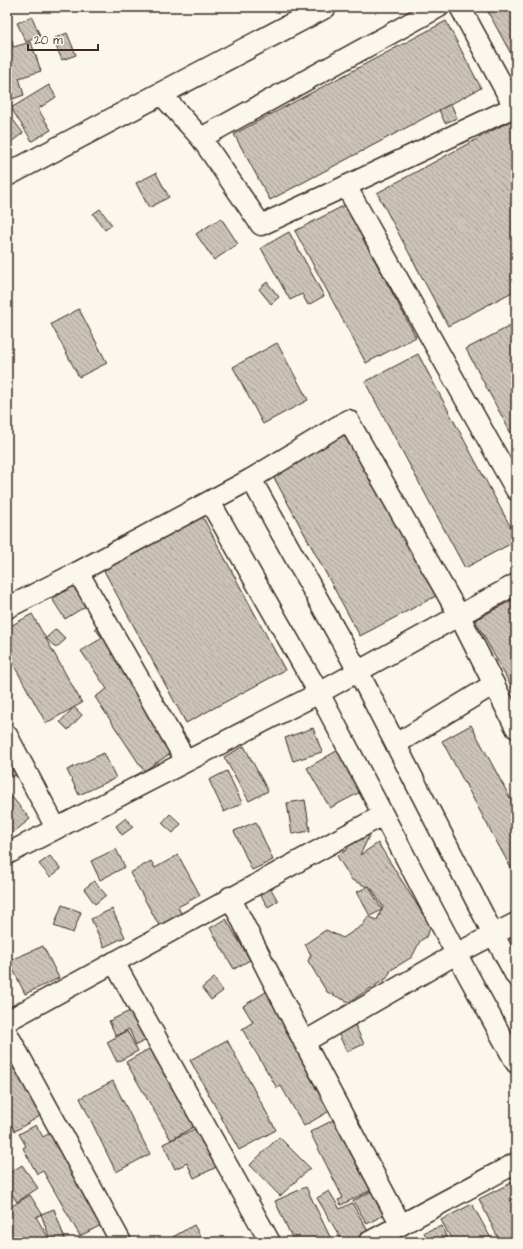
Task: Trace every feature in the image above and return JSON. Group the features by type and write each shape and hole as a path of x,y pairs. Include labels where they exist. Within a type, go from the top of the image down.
{"main road":[{"path":"7,175 325,7"}],"street":[{"path":"201,138 439,7"},
{"path":"161,94 201,138 261,225 515,108 460,7"},
{"path":"346,186 516,490"},
{"path":"7,608 210,502 348,420 459,615 516,728"},
{"path":"251,479 358,671 516,976"},
{"path":"210,502 319,693 456,954 516,1063"},
{"path":"78,572 186,761"},
{"path":"7,854 319,693 516,584"},
{"path":"396,744 494,684"},
{"path":"7,735 56,828"},
{"path":"7,1021 383,814"},
{"path":"230,898 304,1042 401,1224"},
{"path":"304,1042 456,954 516,923"},
{"path":"114,962 270,1242"},
{"path":"7,1033 117,1241"},
{"path":"369,1242 516,1163"}],"building":[{"path":"492,7 516,7 516,63 487,10"},
{"path":"32,17 40,36 26,42 17,23"},
{"path":"446,21 481,88 270,200 234,134"},
{"path":"67,33 76,55 62,60 53,39"},
{"path":"12,40 13,47 31,42 41,71 19,78 24,95 7,101 7,42"},
{"path":"49,85 56,97 38,109 51,130 32,141 11,108"},
{"path":"451,104 457,118 445,123 439,110"},
{"path":"7,112 23,133 7,145"},
{"path":"512,120 516,128 516,290 448,326 377,193"},
{"path":"156,173 169,197 149,208 136,183"},
{"path":"345,205 416,337 366,363 295,231"},
{"path":"100,209 112,225 105,230 93,214"},
{"path":"221,218 238,244 214,260 196,234"},
{"path":"289,232 324,296 308,305 302,294 290,300 261,248"},
{"path":"267,282 279,297 271,304 259,289"},
{"path":"79,309 107,363 79,377 51,324"},
{"path":"516,323 516,443 466,349"},
{"path":"277,343 308,400 263,424 233,367"},
{"path":"418,354 516,537 516,541 465,568 365,382"},
{"path":"348,433 436,596 360,636 272,474"},
{"path":"201,514 285,670 186,723 102,567"},
{"path":"84,580 97,599 65,619 52,599"},
{"path":"516,598 516,695 475,620"},
{"path":"32,614 82,703 46,723 7,653 7,628"},
{"path":"107,620 189,741 144,771 95,697 107,689 81,651 102,638 95,628"},
{"path":"56,629 66,639 56,648 46,638"},
{"path":"74,707 82,715 68,730 60,722"},
{"path":"471,725 516,809 516,868 512,870 442,741"},
{"path":"313,728 322,752 293,761 285,738"},
{"path":"347,745 370,787 330,808 307,768"},
{"path":"244,746 268,791 249,801 224,757"},
{"path":"104,753 116,778 79,795 67,770"},
{"path":"15,758 19,774 7,778 7,761"},
{"path":"227,771 242,803 224,812 209,780"},
{"path":"7,791 30,819 10,835 7,831"},
{"path":"305,800 310,831 292,834 287,803"},
{"path":"170,814 181,824 173,833 162,823"},
{"path":"126,818 133,827 122,835 116,826"},
{"path":"256,822 273,860 252,870 234,831"},
{"path":"357,831 369,836 360,855 378,843 431,927 426,937 420,941 412,957 391,970 387,978 349,1002 327,992 308,961 311,955 305,944 326,930 343,938 363,925 368,916 377,920 383,907 372,889 352,880 337,856 348,849 342,840"},
{"path":"116,849 125,867 100,880 91,861"},
{"path":"178,855 200,895 178,907 183,917 161,929 130,873 151,861 155,868"},
{"path":"50,856 61,869 50,877 39,864"},
{"path":"94,881 106,895 95,904 84,889"},
{"path":"268,884 278,901 268,907 258,891"},
{"path":"369,886 382,910 370,916 357,892"},
{"path":"62,905 81,912 73,933 54,926"},
{"path":"112,909 125,937 104,947 91,919"},
{"path":"226,919 250,960 234,969 210,928"},
{"path":"43,946 59,978 25,994 9,961"},
{"path":"214,978 223,991 211,1000 202,988"},
{"path":"274,987 343,1103 304,1126 281,1086 277,1088 242,1029 253,1022 243,1006"},
{"path":"134,1009 149,1039 136,1045 129,1029 116,1036 109,1021"},
{"path":"355,1025 364,1044 347,1052 338,1033"},
{"path":"127,1031 138,1051 117,1062 107,1042"},
{"path":"7,1033 53,1108 15,1131 7,1118"},
{"path":"227,1040 276,1130 239,1150 190,1060"},
{"path":"161,1042 205,1120 171,1140 126,1062"},
{"path":"113,1081 150,1154 116,1172 80,1098"},
{"path":"345,1114 381,1185 341,1205 338,1200 343,1198 310,1132"},
{"path":"209,1122 229,1161 194,1178 187,1163 175,1169 163,1144"},
{"path":"36,1125 43,1137 55,1130 107,1222 80,1236 43,1171 37,1174 23,1148 26,1146 19,1134"},
{"path":"279,1137 310,1168 280,1196 250,1165"},
{"path":"22,1165 38,1188 17,1202 7,1187 7,1175"},
{"path":"515,1181 516,1237 506,1242 500,1242 479,1199"},
{"path":"381,1186 394,1209 367,1224 353,1201"},
{"path":"306,1187 331,1239 326,1242 294,1242 275,1201"},
{"path":"7,1191 12,1200 7,1202"},
{"path":"329,1191 340,1209 352,1203 368,1231 350,1242 343,1242 317,1198"},
{"path":"30,1195 42,1214 36,1217 51,1242 14,1242 7,1231 7,1209"},
{"path":"472,1204 493,1242 453,1242 441,1220"},
{"path":"54,1209 66,1242 51,1242 41,1214"},
{"path":"194,1225 204,1242 164,1242"},
{"path":"442,1226 448,1242 428,1242 424,1232"},
{"path":"217,1237 220,1242 209,1242"}]}
